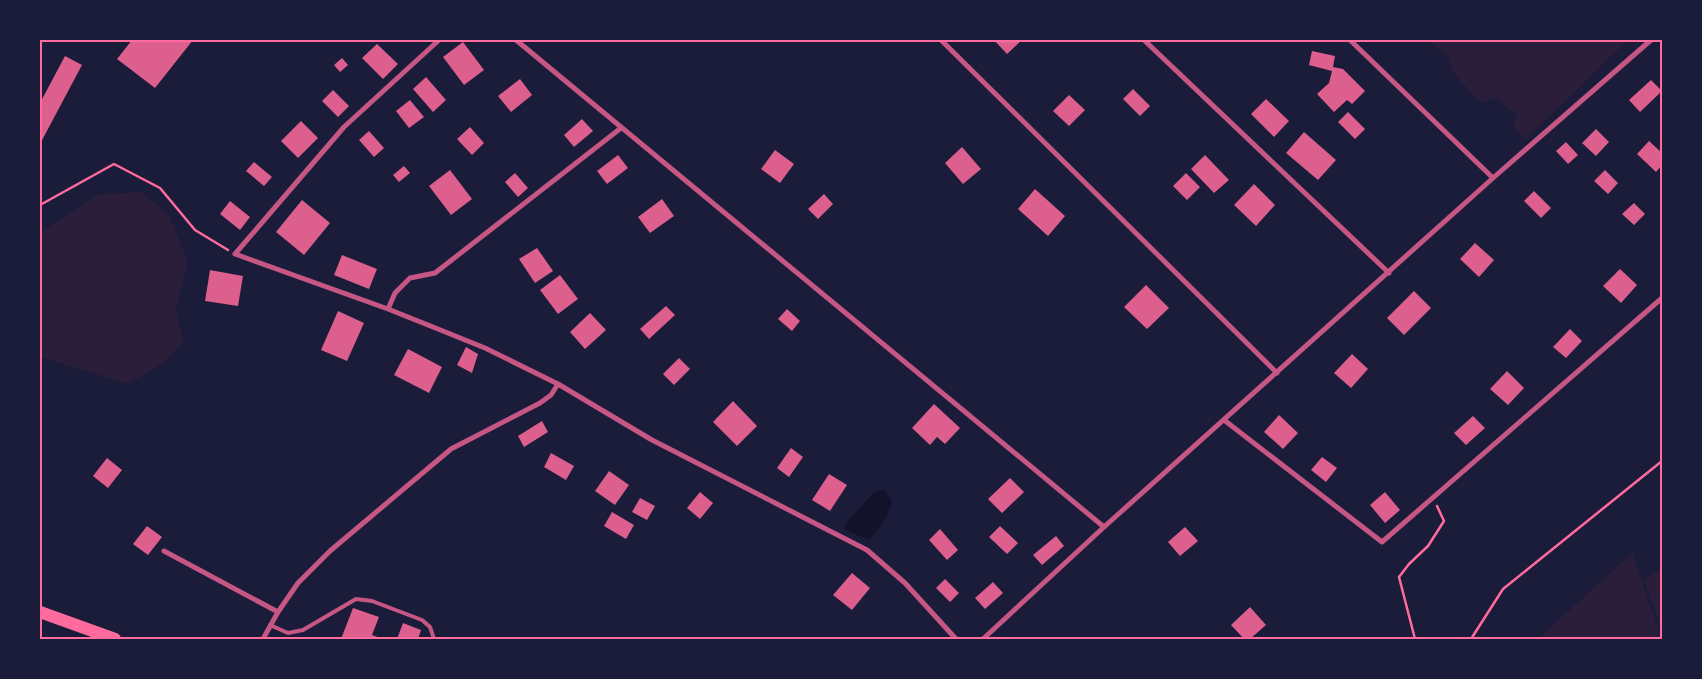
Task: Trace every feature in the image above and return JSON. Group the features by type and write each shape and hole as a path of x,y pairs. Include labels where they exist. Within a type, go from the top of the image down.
{"main road":[{"path":"40,612 115,639"}],"street":[{"path":"439,40 344,127 235,254 388,309 485,348 558,384 652,440 867,550 905,583 956,639"},
{"path":"516,40 1104,527"},
{"path":"941,40 1277,373"},
{"path":"1144,40 1389,273"},
{"path":"1350,40 1493,178"},
{"path":"983,639 1104,527 1493,178 1651,40"},
{"path":"388,309 395,293 410,278 435,273 621,128"},
{"path":"1224,420 1382,542 1662,298"},
{"path":"263,639 278,612 298,583 330,551 451,449 540,403 551,395 558,384"},
{"path":"164,551 278,612"}],"lane":[{"path":"270,625 288,632 303,630 356,599 372,601 422,620 430,627 434,639"}],"path":[{"path":"40,205 114,164 160,188 195,230 235,254"},
{"path":"1471,639 1503,589 1662,461"},
{"path":"1415,639 1399,577 1409,564 1428,546 1444,521 1433,498"}],"shaded area":[{"path":"1429,40 1628,40 1526,139 1513,127 1517,116 1496,98 1480,103 1452,71 1448,57"},
{"path":"142,192 169,215 188,262 176,310 183,340 168,360 128,384 40,357 40,233 100,194"},
{"path":"885,490 892,502 887,517 869,540 844,529 849,520 874,492"},
{"path":"1632,553 1662,639 1538,639"},
{"path":"1662,568 1662,630 1644,580"}],"building":[{"path":"132,40 193,40 155,88 117,59"},
{"path":"994,40 1022,40 1007,54"},
{"path":"463,42 484,70 464,85 443,57"},
{"path":"377,44 398,64 383,79 362,58"},
{"path":"1312,51 1335,56 1333,67 1343,69 1365,91 1352,104 1347,100 1334,112 1317,94 1329,83 1332,71 1309,65"},
{"path":"65,56 82,65 40,144 40,103"},
{"path":"342,58 348,65 340,72 334,65"},
{"path":"426,77 446,100 433,112 413,89"},
{"path":"520,79 532,95 511,112 498,96"},
{"path":"1651,80 1662,91 1640,112 1629,100"},
{"path":"1133,89 1150,106 1140,116 1123,99"},
{"path":"333,90 349,106 338,117 322,101"},
{"path":"1069,95 1085,110 1069,126 1053,111"},
{"path":"1266,99 1289,121 1274,137 1251,114"},
{"path":"410,100 424,117 409,128 396,111"},
{"path":"1348,112 1365,129 1355,139 1338,122"},
{"path":"582,119 593,131 574,147 564,135"},
{"path":"301,121 318,138 298,158 281,141"},
{"path":"470,127 484,143 472,155 457,139"},
{"path":"1596,129 1609,142 1596,156 1582,143"},
{"path":"369,131 384,148 374,157 359,140"},
{"path":"1304,132 1336,160 1318,180 1286,153"},
{"path":"1649,141 1662,153 1662,165 1656,172 1637,154"},
{"path":"1566,142 1578,155 1568,164 1556,151"},
{"path":"962,147 981,169 963,184 945,163"},
{"path":"775,150 794,164 780,183 761,169"},
{"path":"618,155 628,168 607,184 597,171"},
{"path":"1205,155 1229,180 1214,193 1191,169"},
{"path":"254,162 272,177 264,186 246,171"},
{"path":"404,166 410,173 399,182 393,175"},
{"path":"450,170 472,199 451,215 429,186"},
{"path":"1605,170 1618,183 1608,194 1594,181"},
{"path":"515,173 528,188 518,197 505,182"},
{"path":"1186,173 1200,187 1187,200 1173,186"},
{"path":"1254,184 1275,205 1256,226 1234,205"},
{"path":"1035,189 1065,216 1048,236 1018,209"},
{"path":"1534,191 1551,208 1541,218 1524,201"},
{"path":"824,194 833,204 818,219 808,209"},
{"path":"662,199 674,216 650,233 638,217"},
{"path":"302,200 330,223 304,255 276,232"},
{"path":"230,201 250,217 240,230 220,214"},
{"path":"1634,203 1645,214 1634,225 1622,214"},
{"path":"1475,243 1494,260 1479,277 1460,259"},
{"path":"537,248 553,271 535,283 519,259"},
{"path":"342,255 377,269 369,289 334,275"},
{"path":"1620,269 1637,285 1621,303 1603,286"},
{"path":"210,270 243,276 238,306 205,301"},
{"path":"560,275 578,299 558,314 540,290"},
{"path":"1146,285 1169,308 1147,329 1124,307"},
{"path":"1414,291 1431,308 1404,335 1387,318"},
{"path":"666,306 675,315 649,339 640,329"},
{"path":"787,309 800,321 792,331 778,319"},
{"path":"338,311 364,323 347,361 321,350"},
{"path":"590,313 606,330 585,349 570,332"},
{"path":"1570,329 1582,341 1566,358 1553,347"},
{"path":"466,347 478,354 472,373 457,365"},
{"path":"408,349 442,367 429,393 394,375"},
{"path":"1352,354 1368,369 1351,388 1334,373"},
{"path":"679,358 690,369 674,385 663,374"},
{"path":"1507,371 1524,388 1508,405 1490,389"},
{"path":"733,401 757,426 737,446 713,422"},
{"path":"934,404 960,428 945,444 937,437 930,445 912,428"},
{"path":"1279,415 1298,433 1283,449 1264,432"},
{"path":"1473,416 1485,428 1466,445 1454,433"},
{"path":"542,421 548,432 524,447 518,436"},
{"path":"791,448 803,457 789,477 777,468"},
{"path":"551,453 574,466 566,480 544,467"},
{"path":"1322,457 1337,468 1326,482 1311,470"},
{"path":"107,458 122,470 108,488 93,476"},
{"path":"609,471 629,485 615,505 595,491"},
{"path":"829,474 847,485 830,511 812,500"},
{"path":"1010,478 1024,492 1002,513 988,499"},
{"path":"700,492 713,503 700,519 687,508"},
{"path":"1385,492 1400,510 1385,523 1370,505"},
{"path":"640,498 655,506 647,520 632,512"},
{"path":"612,512 634,525 626,539 604,526"},
{"path":"147,526 162,537 148,555 133,544"},
{"path":"1000,526 1018,543 1007,554 989,537"},
{"path":"1185,527 1198,541 1180,556 1168,542"},
{"path":"940,529 958,550 947,560 929,540"},
{"path":"1056,536 1064,546 1042,565 1033,555"},
{"path":"852,573 870,588 852,610 833,595"},
{"path":"945,579 959,593 950,602 936,588"},
{"path":"993,582 1003,593 985,609 975,598"},
{"path":"1250,607 1266,625 1250,639 1244,639 1231,625"},
{"path":"353,608 379,617 372,635 383,639 341,639"},
{"path":"403,623 421,630 418,639 397,639"}]}
